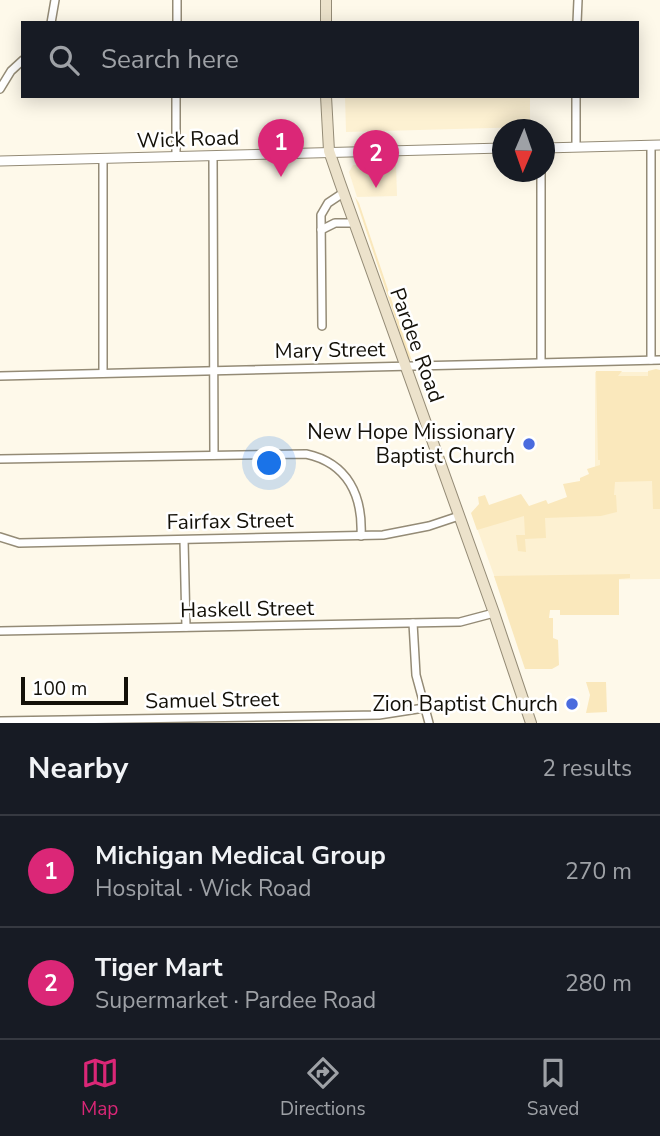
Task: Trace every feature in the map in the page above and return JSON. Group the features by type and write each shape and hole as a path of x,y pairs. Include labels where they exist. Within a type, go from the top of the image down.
{"main road":[{"path":"326,0 326,21"},
{"name":"Pardee Road","path":"326,98 329,151 494,613 530,723"}],"street":[{"path":"51,21 55,0"},
{"path":"177,0 177,21"},
{"path":"577,21 578,0"},
{"path":"0,89 11,71 21,62"},
{"path":"176,98 176,157"},
{"path":"576,98 576,147"},
{"path":"555,148 656,145 651,360"},
{"name":"Wick Road","path":"0,161 492,148"},
{"path":"213,156 214,455"},
{"path":"103,159 103,373"},
{"path":"541,182 541,362"},
{"path":"322,326 322,211 328,203 343,193"},
{"path":"321,230 335,223 353,223"},
{"name":"Mary Street","path":"0,376 660,360"},
{"path":"0,460 300,453 328,461 344,474 356,493 361,536"},
{"name":"Fairfax Street","path":"0,537 19,543 361,536 406,532 459,516"},
{"path":"184,540 186,627"},
{"name":"Haskell Street","path":"0,631 460,622 494,613"},
{"path":"413,623 416,675 429,723"},
{"name":"Samuel Street","path":"0,721 379,715 424,708"}],"shaded area":[{"path":"345,98 530,98 530,119 492,119 492,128 346,132"},
{"path":"396,164 397,196 357,197 349,172 353,165"},
{"path":"355,197 359,203 412,361 408,357"},
{"path":"660,370 660,509 653,509 652,481 615,482 617,512 601,516 545,518 546,538 525,539 526,552 518,551 516,535 525,535 524,516 477,530 471,513 479,504 478,497 485,495 489,505 521,494 529,506 546,500 548,504 567,497 563,484 580,481 580,478 589,474 587,469 600,465 596,371 622,371 618,376 648,376 648,371"},
{"path":"595,372 660,372 660,579 496,581 472,514 557,511 595,486"},
{"path":"630,574 630,578 619,579 619,615 560,615 560,610 550,610 549,618 553,618 553,638 558,640 559,665 552,669 525,669 494,576"},
{"path":"586,682 606,682 607,712 586,713 590,695"}],"place":[{"name":"Michigan Medical Group","path":"281,177"},
{"name":"Tiger Mart","path":"376,188"},
{"name":"New Hope Missionary Baptist Church","path":"529,444"},
{"name":"Zion Baptist Church","path":"572,704"}]}
